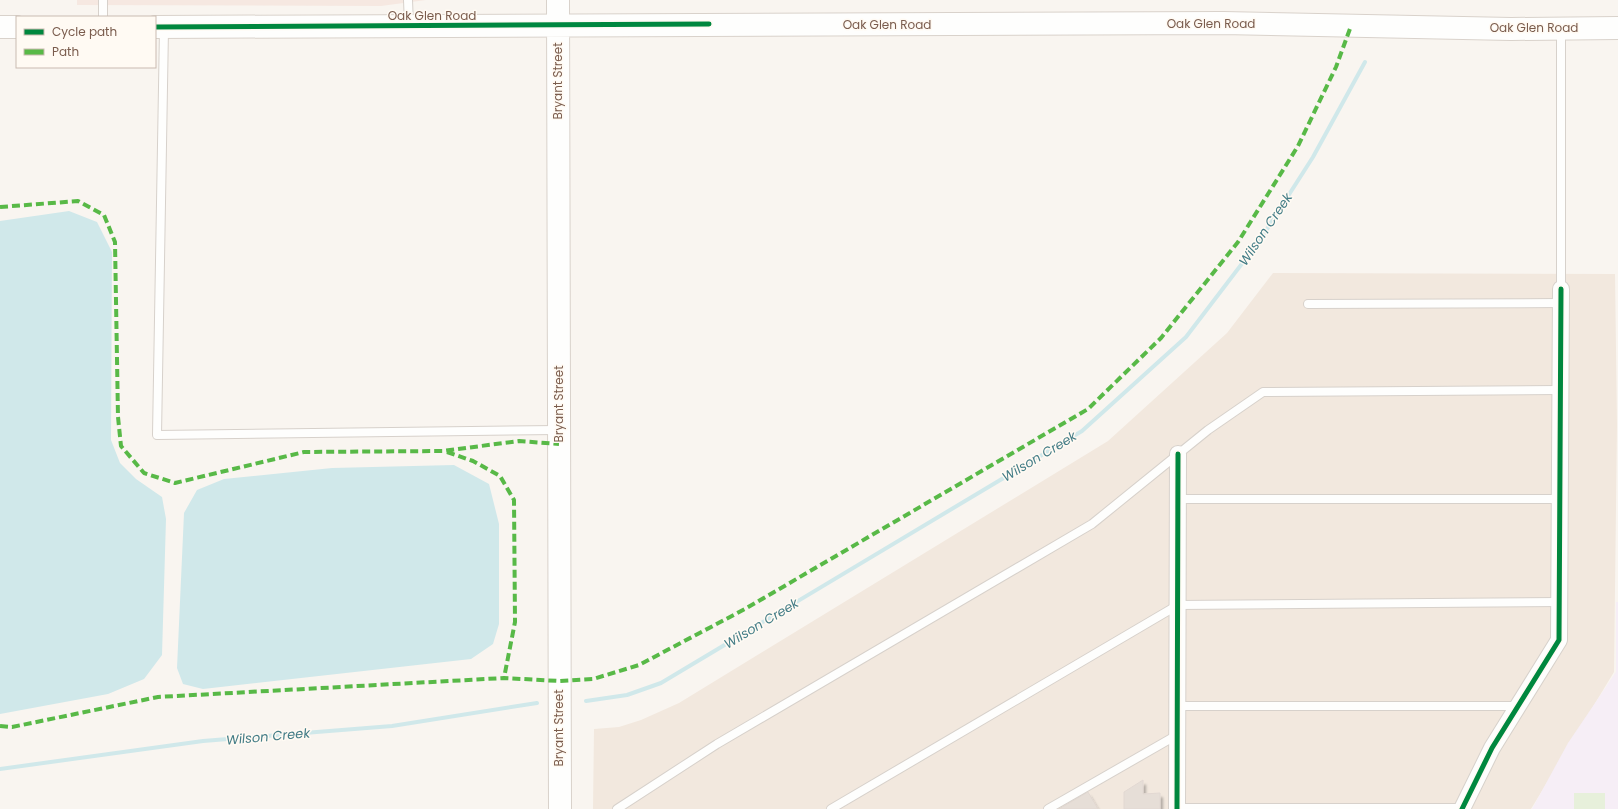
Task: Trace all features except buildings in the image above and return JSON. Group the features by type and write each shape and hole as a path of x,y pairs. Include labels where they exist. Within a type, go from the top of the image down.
{"main road":[{"name":"Bryant Street","path":"558,0 560,809"},
{"name":"Oak Glen Road","path":"159,27 1223,23 1618,28"},
{"path":"0,28 16,27"}],"street":[{"path":"1462,809 1492,748 1559,640 1561,296"},
{"path":"1177,809 1178,454"}],"lane":[{"path":"104,0 104,16"},
{"path":"408,0 409,26"},
{"path":"159,27 156,435 559,430"},
{"path":"1308,304 1561,296 1561,28"},
{"path":"618,809 717,744 1092,524 1208,430 1263,392 1561,390"},
{"path":"1178,499 1560,499"},
{"path":"831,809 1178,605 1560,602"},
{"path":"1178,706 1518,706"},
{"path":"1048,809 1178,735"},
{"path":"1177,809 1462,809"}],"shaded area":[{"path":"77,0 426,0 381,6 77,5"},
{"path":"1273,273 1615,274 1617,425 1614,672 1531,809 593,809 594,729 619,727 641,720 679,703 1108,441 1227,333"},
{"path":"1616,602 1618,602 1618,809 1532,809 1568,743 1616,672"}],"green space":[{"path":"1574,793 1605,793 1605,809 1574,809"}],"water":[{"path":"69,211 97,222 112,252 111,440 120,463 136,479 162,497 166,519 162,655 144,679 108,694 0,714 0,221"},
{"path":"454,465 489,484 499,524 499,624 493,644 471,659 203,689 183,684 177,668 184,513 197,490 224,479 332,468"}],"waterway":[{"name":"Wilson Creek","path":"586,701 627,695 661,683 1082,431 1186,337 1260,240 1313,157 1365,62"},
{"name":"Wilson Creek","path":"0,769 203,741 392,726 537,703"}],"marked path":[{"path":"0,726 12,727 158,697 504,678 559,681 593,679 639,665 745,609 1088,409 1161,338 1238,242 1298,146 1336,67 1351,26"},
{"path":"0,207 78,201 104,215 115,242 118,417 121,446 144,473 175,483 304,452 443,451 519,441 559,444"},
{"path":"447,452 473,461 500,476 514,500 515,622 504,678"}],"cycle path":[{"path":"156,27 709,24"},
{"path":"1462,809 1492,748 1559,640 1561,289"},
{"path":"1177,809 1178,454"}]}
